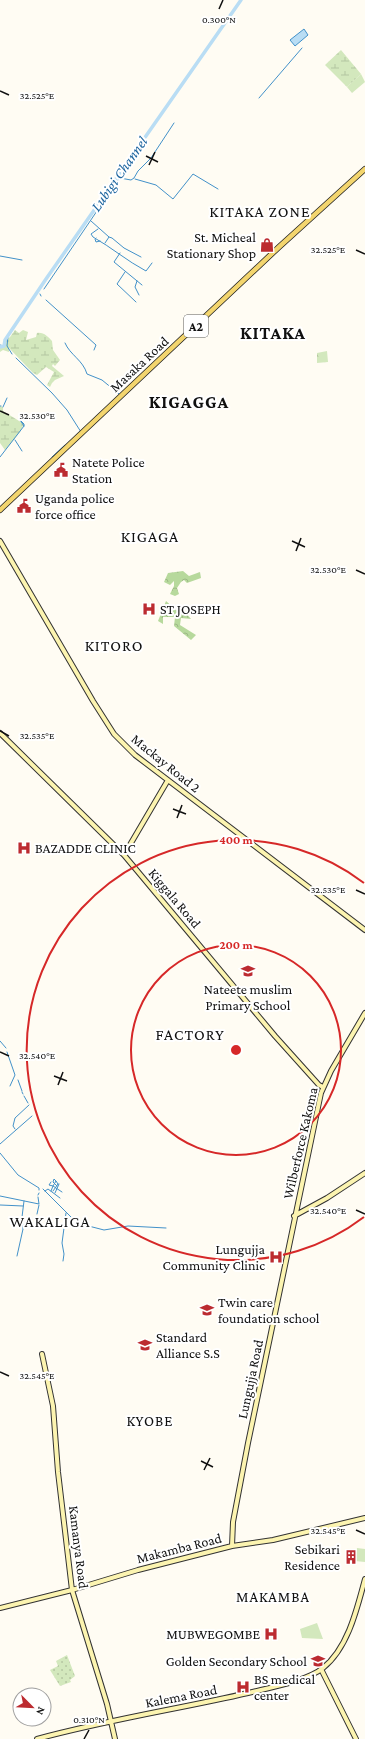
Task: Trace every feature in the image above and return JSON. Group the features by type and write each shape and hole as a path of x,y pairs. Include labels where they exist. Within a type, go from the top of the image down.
{"main road":[{"name":"Masaka Road","path":"0,510 365,169"}],"street":[{"name":"Mackay Road 2","path":"0,541 109,726 122,743 135,755 365,930"},
{"name":"Kiggala Road","path":"0,733 124,855 275,1036 319,1085 323,1087"},
{"path":"124,855 168,780"},
{"name":"Wilberforce Kakoma","path":"294,1216 323,1087 365,1013"},
{"path":"294,1216 328,1198 365,1173"},
{"name":"Lungujja Road","path":"232,1546 233,1522 242,1472 294,1216"},
{"name":"Kamanya Road","path":"42,1354 53,1406 58,1472 72,1590 111,1720 115,1739"},
{"name":"Makamba Road","path":"0,1608 232,1546 273,1540 365,1518"},
{"name":"Kalema Road","path":"37,1739 111,1720 216,1701 298,1680 322,1669 334,1656 343,1641 352,1621 365,1579"},
{"path":"322,1669 356,1739"}],"green space":[{"path":"341,50 361,74 347,87 325,65"},
{"path":"361,74 365,82 352,93 347,87"},
{"path":"15,330 19,333 23,330 28,332 26,340 36,337 37,333 44,334 49,338 52,341 53,350 60,360 55,366 53,364 52,366 64,376 55,380 50,387 47,385 54,372 46,367 37,375 33,373 9,348 9,352 3,350 0,352 0,347 4,346 5,340 10,337"},
{"path":"327,351 328,362 317,363 317,353"},
{"path":"0,406 3,407 3,411 24,424 20,432 5,450 0,443"},
{"path":"183,571 189,576 200,572 201,578 187,583 184,580 177,588 179,594 175,596 170,594 174,586 174,581 170,585 164,582 168,573"},
{"path":"166,601 176,610 186,613 191,619 181,618 180,625 196,635 191,640 174,626 175,617 163,617 163,624 158,621"},
{"path":"357,1548 365,1549 365,1562 355,1561"},
{"path":"317,1623 323,1639 302,1638 300,1629"},
{"path":"67,1655 75,1676 70,1680 71,1682 60,1686 50,1670 58,1666 56,1661"}],"water":[{"path":"304,29 308,35 295,46 290,40"}],"waterway":[{"name":"Lubigi Channel","path":"0,347 4,346 5,340 46,279 241,0"},
{"path":"259,98 302,48"},
{"name":"Lubigi Channel","path":"44,289 118,180 120,178 131,180 134,178 138,171 151,158 174,123"},
{"path":"135,179 156,185 173,199 193,174 218,189"},
{"path":"91,221 109,237 105,243"},
{"path":"98,229 91,234 93,237 132,263 146,271 152,263"},
{"path":"109,237 124,248 141,257"},
{"path":"96,238 96,242 100,241"},
{"path":"120,253 114,262 142,285"},
{"path":"0,256 22,260"},
{"path":"125,272 117,284 136,302"},
{"path":"137,281 135,287 139,295"},
{"path":"46,300 96,345 94,350"},
{"name":"Lubigi Channel","path":"8,336 7,346 12,354"},
{"path":"65,343 83,365 87,374 102,380 119,394"},
{"name":"Lubigi Channel","path":"0,345 4,346"},
{"path":"16,358 67,410 81,432"},
{"path":"3,407 7,398"},
{"path":"0,457 24,426 24,424 20,420 24,426"},
{"path":"15,440 22,451"},
{"path":"52,457 65,445"},
{"path":"0,1041 6,1048"},
{"path":"7,1052 15,1075 10,1086"},
{"path":"18,1080 22,1091"},
{"path":"24,1096 28,1103"},
{"path":"15,1129 13,1126 15,1118 29,1105"},
{"path":"0,1144 32,1116"},
{"path":"0,1153 18,1175 39,1188 39,1190"},
{"path":"56,1181 54,1179 53,1182 57,1186"},
{"path":"51,1182 49,1185 53,1186 56,1181 58,1184"},
{"path":"53,1191 58,1184"},
{"path":"55,1193 59,1184"},
{"path":"51,1191 53,1186 62,1192"},
{"path":"43,1189 77,1223 104,1230 128,1226 166,1228"},
{"path":"45,1191 48,1189 60,1198"},
{"path":"0,1196 39,1204 38,1197"},
{"path":"17,1256 23,1229 22,1217 24,1201"},
{"path":"0,1205 23,1206"},
{"path":"37,1214 39,1205"},
{"path":"63,1261 64,1254 62,1243 66,1213"}],"place":[{"name":"St. Micheal Stationary Shop","path":"267,245"},
{"name":"Natete Police Station","path":"61,470"},
{"name":"Uganda police force office","path":"24,506"},
{"name":"ST JOSEPH","path":"149,609"},
{"name":"BAZADDE CLINIC","path":"24,848"},
{"name":"Nateete muslim Primary School","path":"248,971"},
{"name":"Lungujja Community Clinic","path":"276,1257"},
{"name":"Twin care foundation school","path":"207,1310"},
{"name":"Standard Alliance S.S","path":"145,1345"},
{"name":"Sebikari Residence","path":"351,1557"},
{"name":"MUBWEGOMBE","path":"271,1634"},
{"name":"Golden Secondary School","path":"318,1661"},
{"name":"BS medical center","path":"243,1687"}],"district":[{"name":"KITAKA ZONE","path":"260,211"},
{"name":"KITAKA","path":"273,333"},
{"name":"KIGAGGA","path":"189,402"},
{"name":"KIGAGA","path":"150,536"},
{"name":"KITORO","path":"114,645"},
{"name":"FACTORY","path":"190,1034"},
{"name":"WAKALIGA","path":"50,1221"},
{"name":"KYOBE","path":"150,1421"},
{"name":"MAKAMBA","path":"273,1597"}]}
